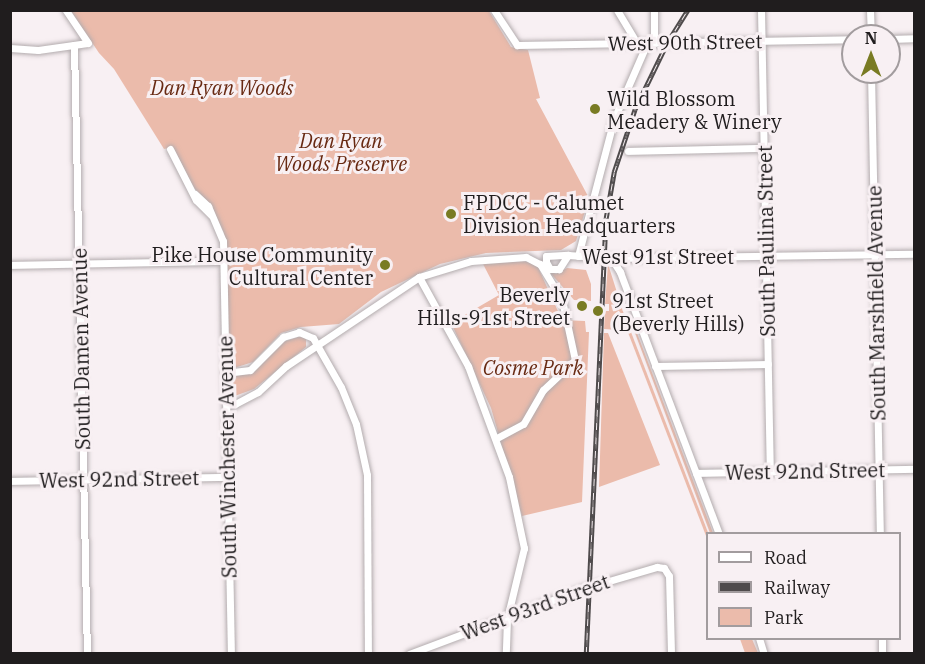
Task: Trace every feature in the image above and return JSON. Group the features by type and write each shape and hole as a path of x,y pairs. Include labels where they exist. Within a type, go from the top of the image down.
{"street":[{"path":"10,48 38,50 88,43 66,10"},
{"name":"West 90th Street","path":"494,10 517,45 841,39"},
{"path":"617,10 637,43"},
{"path":"578,256 614,119 651,43 654,10"},
{"name":"South Paulina Street","path":"761,10 770,472"},
{"name":"South Damen Avenue","path":"74,45 87,654"},
{"name":"South Marshfield Avenue","path":"871,84 880,532"},
{"path":"628,151 764,148"},
{"name":"South Winchester Avenue","path":"170,149 195,194 211,216 223,241 231,654"},
{"name":"West 91st Street","path":"568,255 562,266 554,270 548,266 546,256 568,255 610,258 915,254"},
{"path":"226,403 235,404 258,392 318,345 419,277 454,264 509,256 532,258 540,264 562,300 573,346 573,365 543,390 523,424 497,438"},
{"path":"610,258 620,272 718,532"},
{"path":"10,265 223,261"},
{"path":"419,277 468,366 497,438 524,548 507,619 506,654"},
{"path":"225,374 250,370 289,335 306,333 318,345 341,387 365,460 368,654"},
{"path":"655,366 768,364"},
{"name":"West 92nd Street","path":"696,474 915,469"},
{"name":"West 92nd Street","path":"10,481 228,477"},
{"name":"West 93rd Street","path":"409,654 507,619 589,586 649,568 664,568 669,576 671,654"}],"green space":[{"name":"Dan Ryan Woods Preserve","path":"71,11 489,11 511,47 528,50 540,98 536,99 589,198 576,241 561,250 486,253 440,264 381,292 339,324 301,327 281,333 253,362 234,368 230,363 224,233 210,204 194,188 173,147 164,149 114,69 99,53"},
{"name":"Cosme Park","path":"521,260 537,265 562,320 585,321 586,332 589,332 582,502 522,516 491,408 451,323 499,295 483,264"},
{"path":"608,264 628,327 618,330 604,329 605,311 609,311 609,304 605,304"},
{"path":"567,268 586,270 591,284 591,301 574,300 547,269 556,274"},
{"path":"631,332 708,532 706,536 706,536 628,333"},
{"path":"604,333 608,333 660,465 599,487"},
{"path":"635,333 637,333 713,532 710,532"},
{"path":"301,336 306,339 306,347 254,389 232,397 232,377 254,372 283,342"},
{"path":"740,640 752,640 758,653 745,653"}],"railway":[{"path":"586,654 606,218 614,172 635,109 667,43 688,10"}],"place":[{"name":"Wild Blossom Meadery & Winery","path":"595,109"},
{"name":"FPDCC - Calumet Division Headquarters","path":"451,214"},
{"name":"Pike House Community Cultural Center","path":"385,265"},
{"name":"Beverly Hills-91st Street","path":"582,306"},
{"name":"91st Street (Beverly Hills)","path":"598,311"}],"park label":[{"name":"Dan Ryan Woods","path":"222,87"}]}
